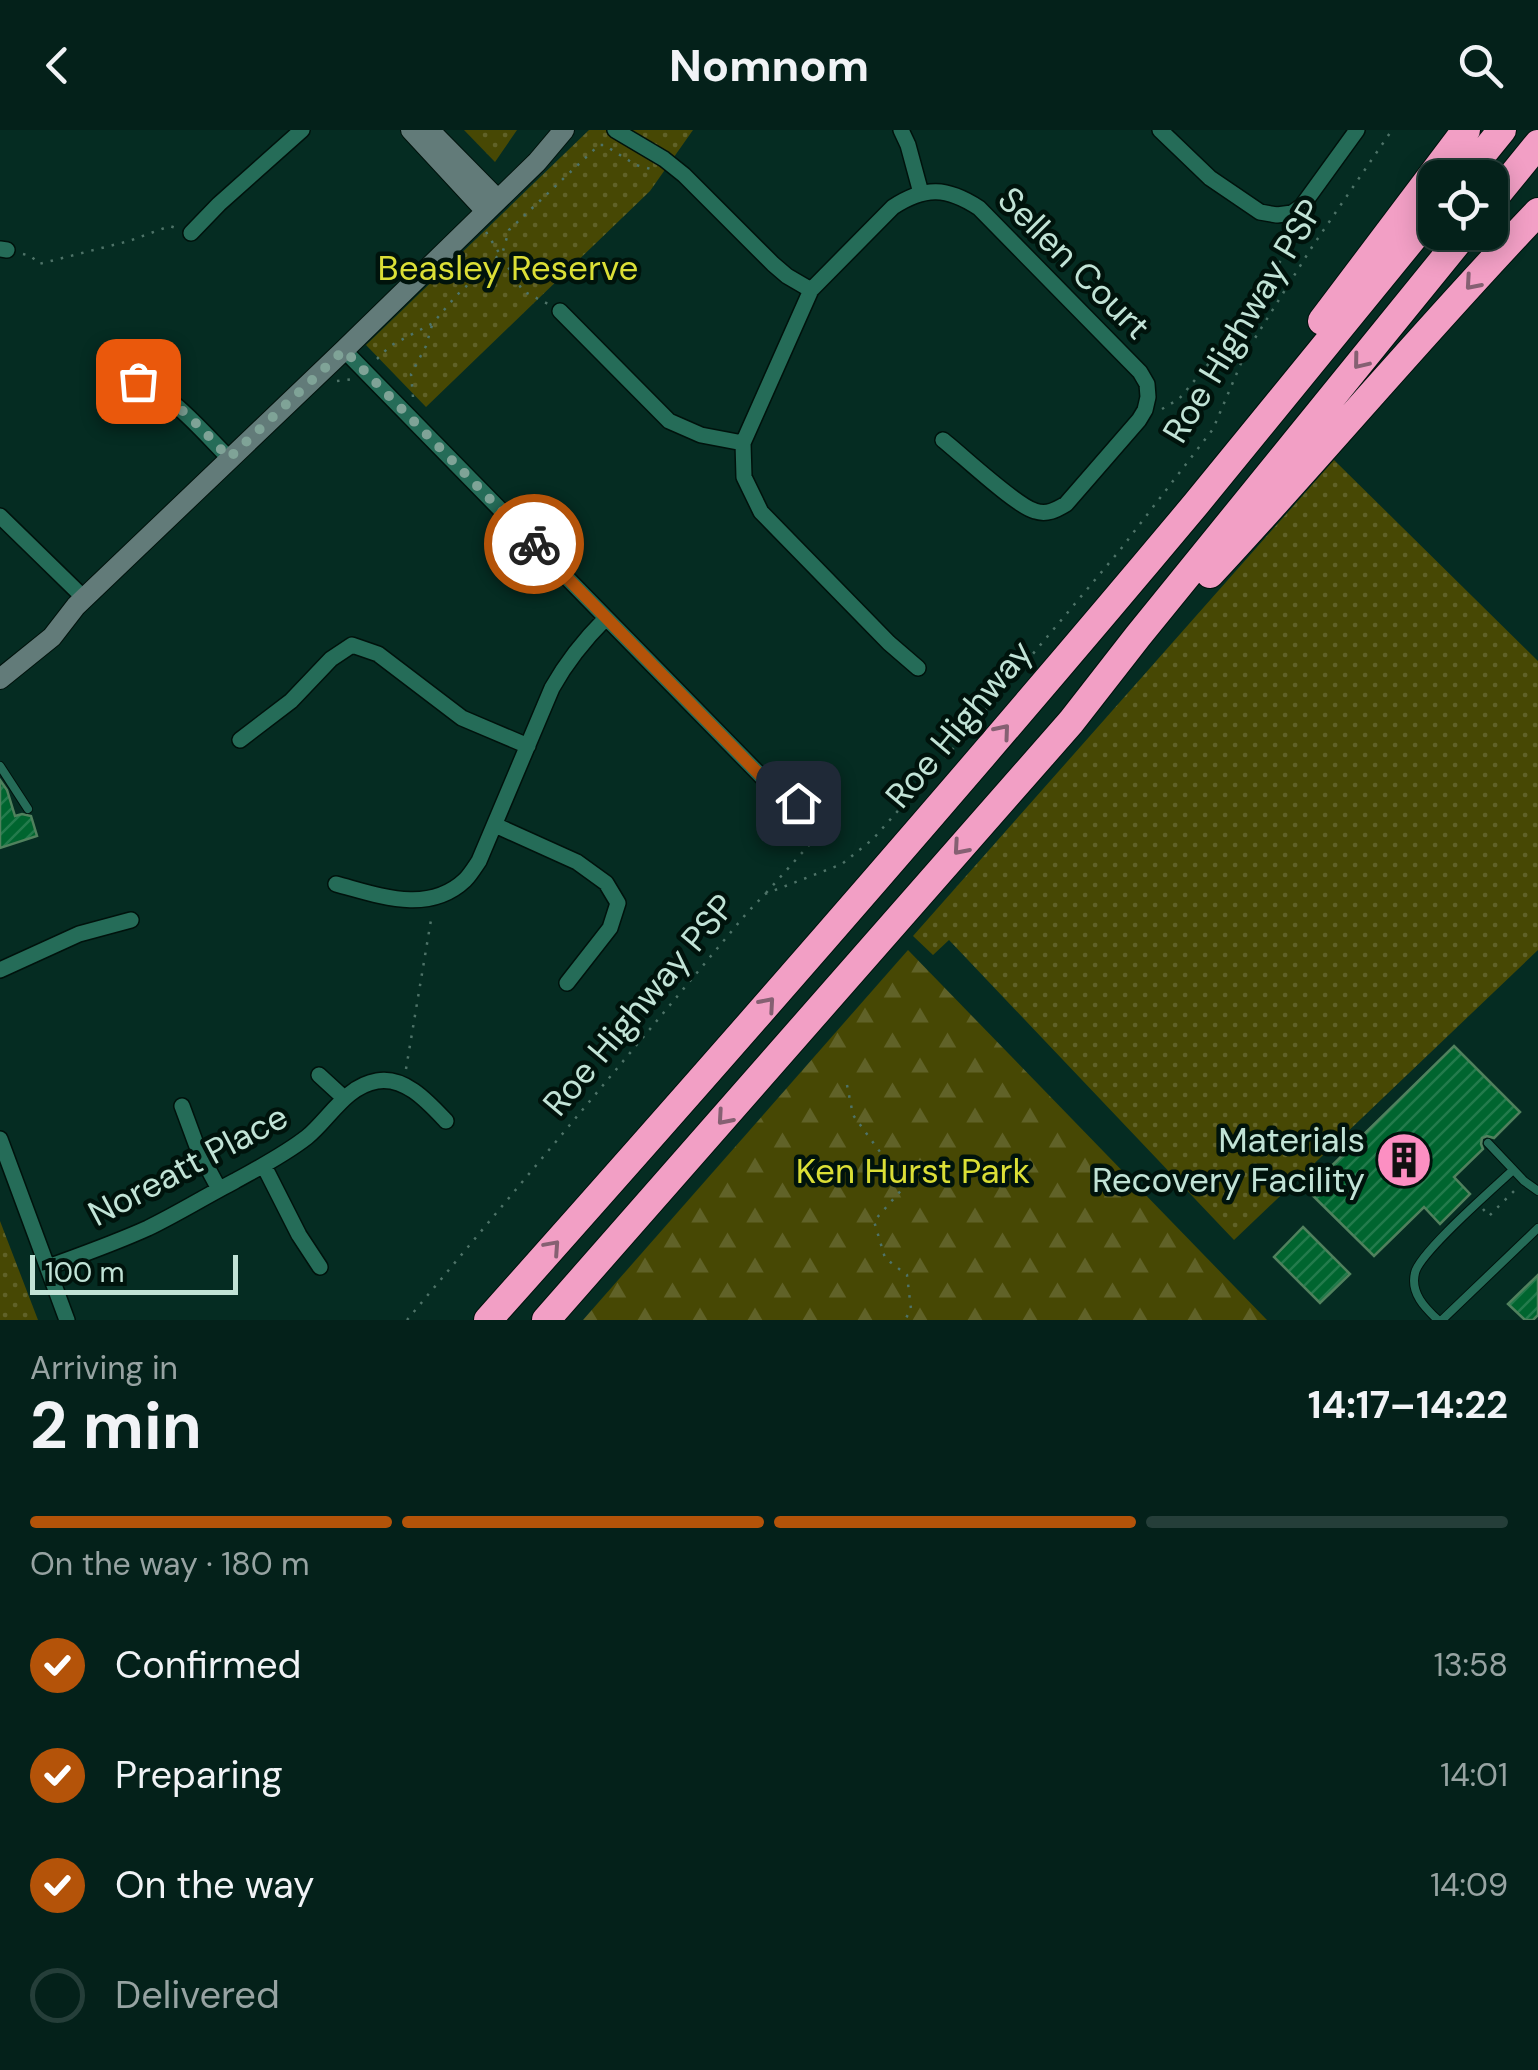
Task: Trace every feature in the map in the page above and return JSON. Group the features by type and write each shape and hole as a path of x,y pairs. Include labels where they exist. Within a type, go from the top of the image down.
{"highway":[{"path":"1196,503 1325,318 1466,130"},
{"path":"1477,160 1502,130"},
{"path":"1508,181 1538,144"},
{"path":"546,1320 1070,722 1304,473 1538,212"},
{"name":"Roe Highway","path":"488,1320 701,1082 1196,503 1418,232"},
{"path":"1070,722 1451,250"}],"main road":[{"path":"410,130 485,211"},
{"path":"429,130 485,211"},
{"path":"0,680 52,637 80,602 537,162 564,130"},
{"path":"0,666 80,602"}],"street":[{"path":"191,232 302,130"},
{"path":"615,130 664,159 774,264 811,290"},
{"path":"901,130 921,193 893,207 811,290 743,443 744,478 761,512 918,668"},
{"path":"1160,130 1210,178 1260,212 1277,215 1292,213 1302,206 1357,130"},
{"name":"Sellen Court","path":"921,193 939,190 961,196 979,208 1140,372 1147,384 1145,410"},
{"path":"560,312 669,420 701,436 743,443"},
{"path":"344,350 762,777 798,803"},
{"path":"138,381 176,404 229,458"},
{"path":"944,440 1021,504 1036,512 1052,512 1066,504 1145,410"},
{"path":"0,516 80,602"},
{"path":"336,884 394,900 430,898 466,880 496,825 552,688 566,662 606,618"},
{"path":"240,740 292,702 331,660 352,645 378,654 462,718 528,746"},
{"path":"496,825 576,862 606,882 618,903 610,928 567,983"},
{"path":"0,970 79,934 130,920"},
{"name":"Noreatt Place","path":"318,1075 344,1098"},
{"name":"Noreatt Place","path":"48,1267 149,1228 264,1166 310,1134 363,1084 381,1080 400,1084"},
{"path":"400,1084 422,1097 446,1121"},
{"path":"182,1106 199,1152 219,1189"},
{"path":"0,1140 67,1320"},
{"path":"264,1166 299,1236 320,1267"}],"lane":[{"path":"0,766 28,809"},
{"path":"1488,1143 1538,1191"},
{"path":"1513,1170 1426,1254 1414,1272 1414,1292 1440,1320 1538,1228"}],"path":[{"name":"Roe Highway PSP","path":"407,1320 746,914 765,894 842,864 873,840 1120,550 1213,429 1245,354 1390,130"},
{"path":"372,364 390,346 432,323 500,253 509,230 599,146 604,145 646,169 657,170 664,159"},
{"path":"485,211 484,229 523,290 560,312"},
{"path":"1145,410 1153,414 1179,398 1236,331 1284,256 1295,221 1292,213"},
{"path":"3,250 31,256 39,264 170,226 191,232"},
{"path":"406,414 413,403 411,374 426,346 432,323"},
{"path":"765,894 818,835 818,828 798,803"},
{"path":"400,1084 409,1061 421,987 432,913 430,898"},
{"path":"847,1085 853,1115 906,1186 874,1221 885,1258 907,1275 912,1309 905,1320"},
{"path":"1478,1204 1489,1216 1524,1181"}],"green space":[{"path":"464,130 517,130 495,162"},
{"name":"Beasley Reserve","path":"589,130 693,130 650,191 426,407 366,345"},
{"path":"1334,460 1538,661 1538,950 1234,1240 949,940 933,955 913,936"},
{"name":"Ken Hurst Park","path":"908,950 1267,1320 583,1320"},
{"path":"0,1221 38,1320 0,1320"}],"building":[{"path":"0,780 15,816 31,816 37,836 0,848"},
{"name":"Materials Recovery Facility","path":"1454,1046 1520,1112 1494,1138 1482,1138 1483,1149 1454,1177 1470,1194 1440,1224 1424,1207 1374,1256 1307,1190"},
{"path":"1303,1227 1350,1274 1320,1303 1274,1257"},
{"path":"1538,1275 1538,1315 1525,1320 1508,1304"}],"way so far":[{"path":"138,381 176,404 229,458 344,350 534,544"}],"place":[{"name":"Materials Recovery Facility","path":"1404,1160"}],"route":[{"path":"534,544 762,777 798,803"}]}
